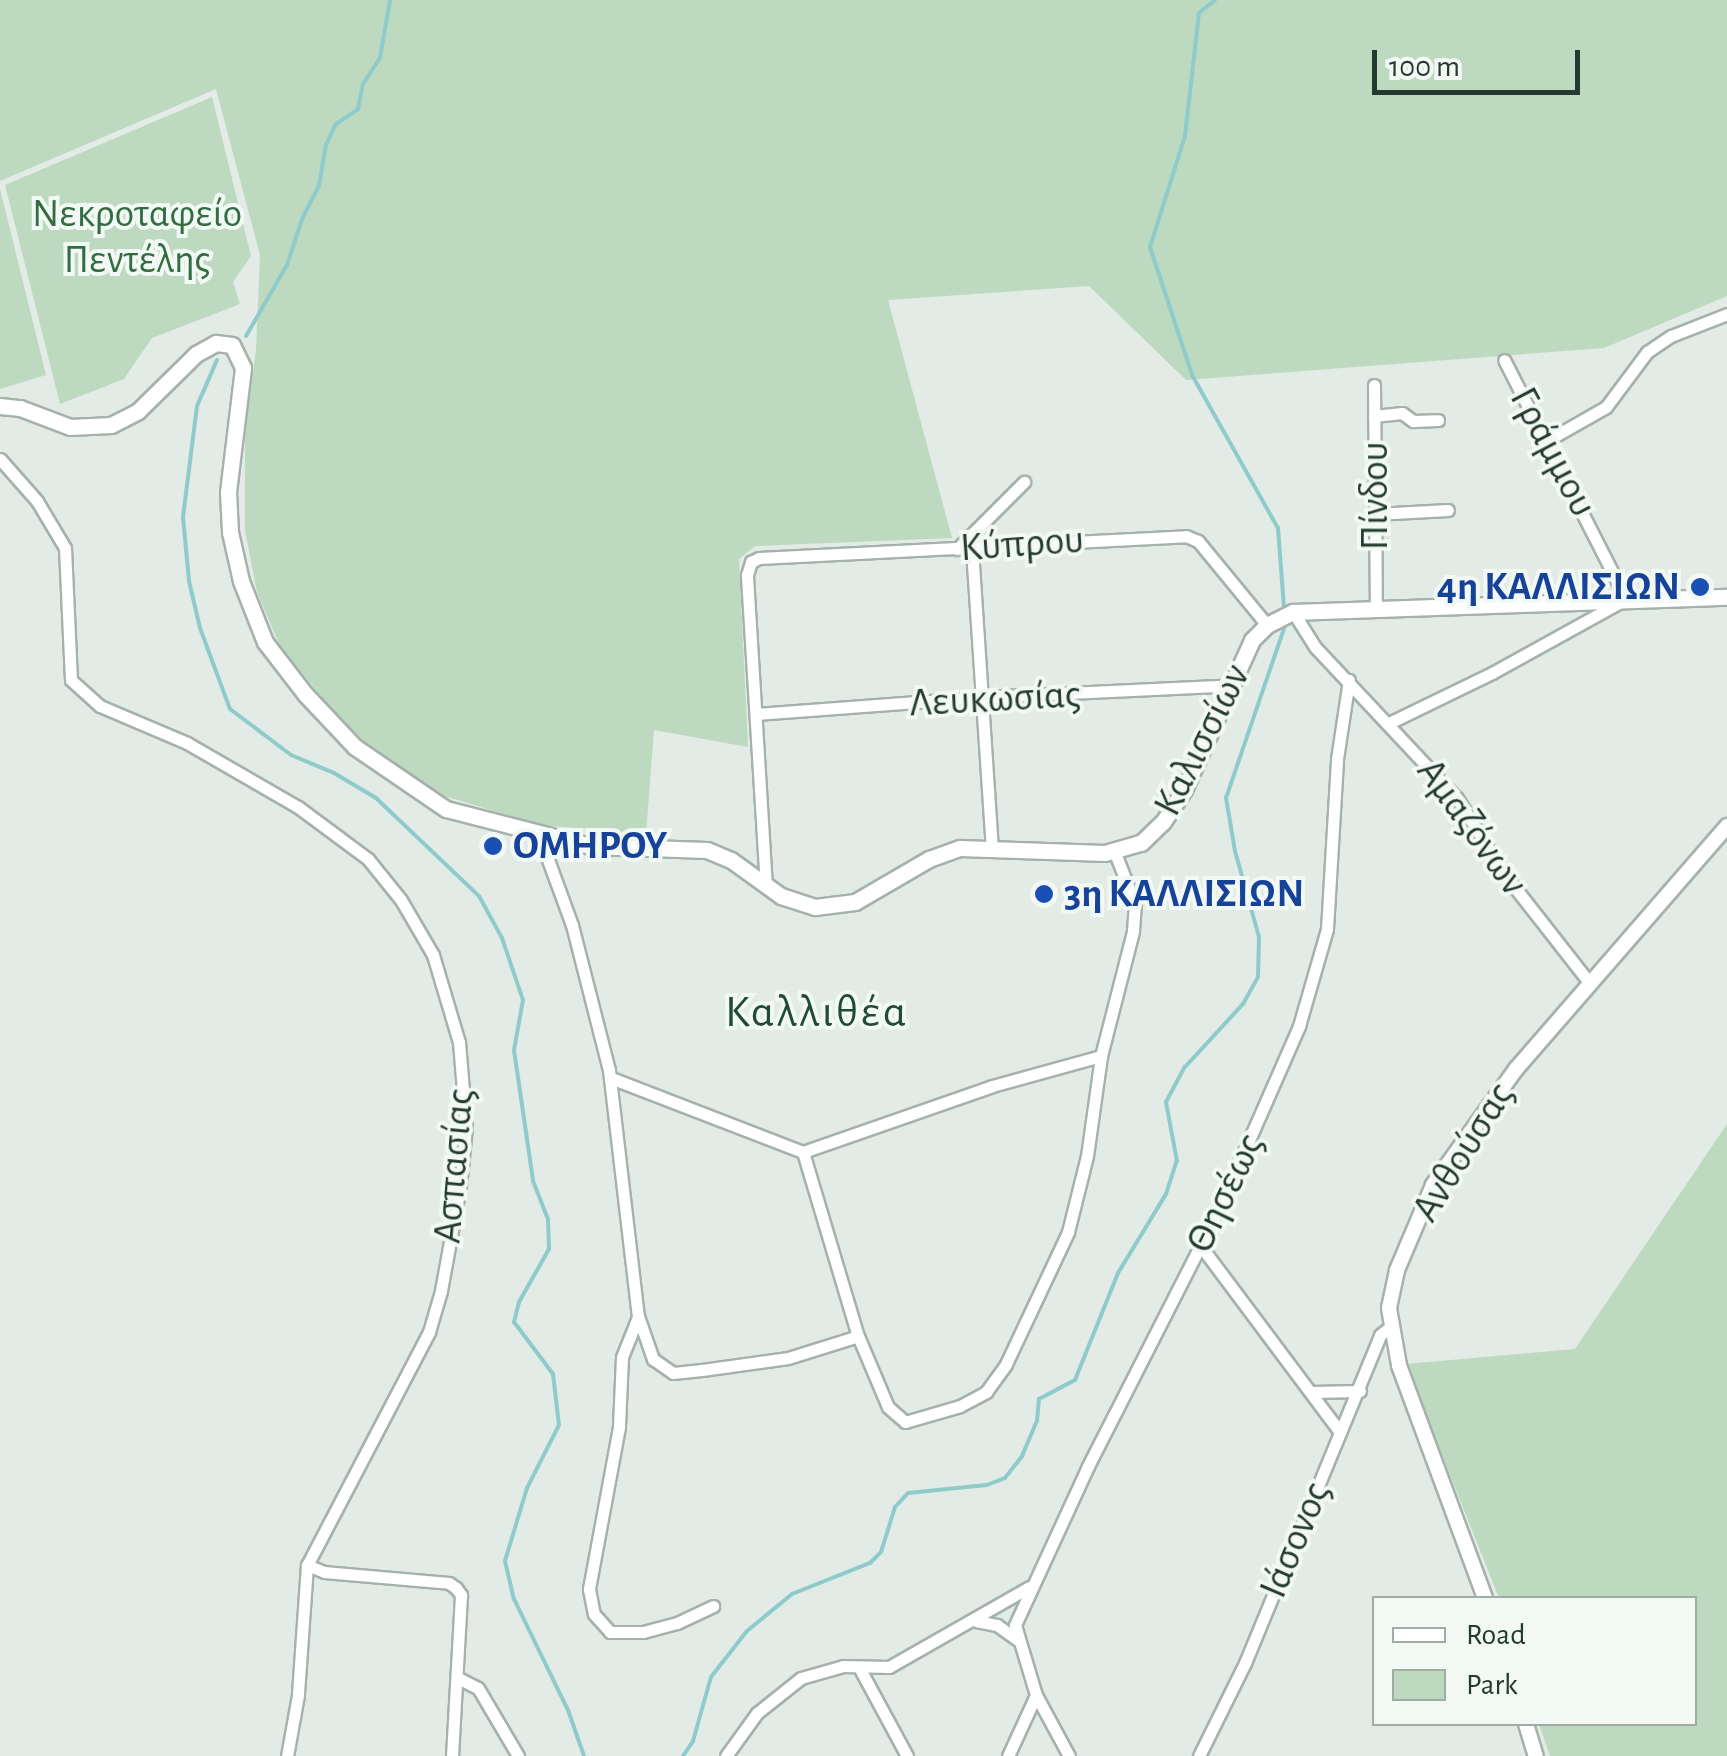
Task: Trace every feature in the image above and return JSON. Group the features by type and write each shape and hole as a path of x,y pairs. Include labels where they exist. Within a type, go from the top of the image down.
{"main road":[{"name":"Καλισσίων","path":"0,406 20,408 70,426 98,428 138,410 206,347 222,342 236,347 243,371 231,459 230,532 246,597 265,642 336,728 384,771 446,810 602,848 707,850 731,860 766,887 802,905 839,906 870,895 939,854 960,848 1115,852 1146,840 1172,810 1252,640 1267,624 1292,612 1727,596"}],"street":[{"path":"1548,440 1606,407 1647,352 1671,336 1727,314"},
{"name":"Γράμμου","path":"1504,360 1626,598"},
{"name":"Πίνδου","path":"1374,385 1376,606"},
{"path":"1374,416 1402,413 1413,421 1438,420"},
{"name":"Ασπασίας","path":"0,459 37,500 65,548 71,680 100,706 187,743 298,807 368,860 418,926 449,998 462,1062 466,1127 460,1187 441,1292 429,1332 307,1565 298,1695 287,1756"},
{"path":"957,549 1024,482"},
{"path":"1375,514 1448,510"},
{"name":"Κύπρου","path":"756,714 748,575 751,562 759,558 1186,536 1198,541 1267,624"},
{"path":"972,549 992,848"},
{"path":"1390,722 1492,674 1626,598"},
{"path":"1292,612 1316,647 1349,680"},
{"name":"Αμαζόνων","path":"1349,680 1457,798 1505,875 1588,981"},
{"name":"Θησέως","path":"1016,1639 1015,1625 1030,1586 1281,1076 1317,975 1327,930 1338,758 1349,680"},
{"name":"Λευκωσίας","path":"756,714 983,697 1233,686"},
{"path":"756,714 766,887"},
{"name":"Ανθούσας","path":"1484,1596 1414,1412 1391,1326 1397,1270 1433,1186 1516,1069 1588,981 1727,826"},
{"path":"539,835 572,926 610,1078 638,1316 653,1359 673,1373 788,1358 858,1336"},
{"path":"803,1152 858,1336 888,1406 905,1422 960,1406 986,1392 1006,1364 1068,1232 1087,1156 1101,1056 1122,982 1135,904 1115,852"},
{"path":"610,1078 803,1152 992,1086 1101,1056"},
{"path":"1200,1245 1340,1432"},
{"path":"638,1316 622,1357 619,1426 589,1589 594,1614 610,1632 642,1632 678,1623 712,1606"},
{"name":"Ιάσονος","path":"1199,1756 1245,1663 1360,1392 1380,1335 1391,1326"},
{"path":"1312,1392 1360,1392"},
{"path":"307,1565 324,1572 449,1583 456,1588 461,1595 452,1756"},
{"path":"726,1756 757,1713 801,1678 843,1666 889,1666 1030,1586"},
{"path":"976,1620 996,1626 1016,1639 1036,1695 1070,1756"},
{"path":"860,1668 907,1756"},
{"path":"458,1678 478,1688 518,1756"},
{"path":"1008,1756 1036,1695"},
{"path":"1527,1726 1536,1756"}],"green space":[{"path":"0,0 1727,0 1727,296 1604,348 1186,380 1089,286 888,300 952,538 755,546 739,559 748,747 654,730 646,834 540,825 438,794 387,762 335,714 279,644 257,592 245,531 245,430 256,350 260,255 216,89 0,181"},
{"name":"Νεκροταφείο Πεντέλης","path":"212,97 251,256 233,282 240,304 152,338 124,379 60,404 5,185"},
{"path":"0,189 46,375 0,389"},
{"path":"1727,1124 1727,1756 1550,1756 1540,1726 1697,1726 1697,1596 1498,1596 1406,1364 1575,1349"}],"waterway":[{"path":"246,336 287,265 302,219 319,185 326,145 336,124 358,109 363,84 380,58 390,0"},
{"path":"1215,0 1199,13 1185,136 1150,247 1192,375 1278,528 1284,607"},
{"path":"217,360 197,406 183,517 189,581 200,628 230,709 291,755 334,773 376,798 479,896 502,938 523,1000 514,1050 533,1181 548,1219 549,1249 519,1302 514,1322 553,1374 559,1425 527,1488 505,1561 514,1599 568,1710 584,1756"},
{"path":"683,1756 693,1741 711,1677 747,1631 792,1594 870,1563 881,1552 895,1507 908,1493 987,1485 1005,1478 1022,1456 1037,1421 1039,1399 1075,1380 1118,1273 1166,1194 1177,1161 1166,1102 1185,1067 1243,1004 1258,977 1259,937 1235,851 1226,798 1285,626"}],"place":[{"name":"4η ΚΑΛΛΙΣΙΩΝ","path":"1700,587"},
{"name":"ΟΜΗΡΟΥ","path":"493,846"},
{"name":"3η ΚΑΛΛΙΣΙΩΝ","path":"1044,894"}],"district":[{"name":"Καλλιθέα","path":"817,1013"}]}
